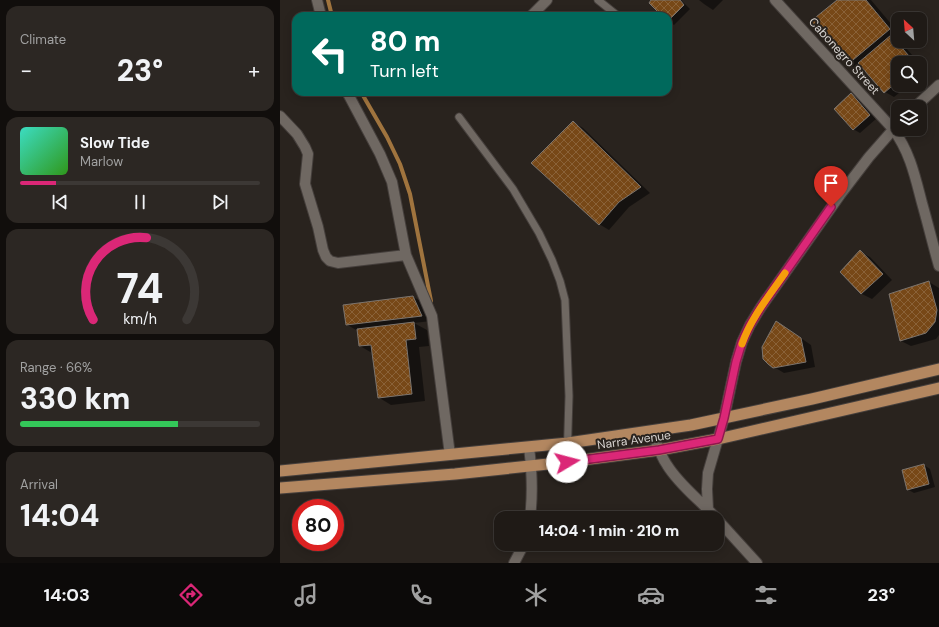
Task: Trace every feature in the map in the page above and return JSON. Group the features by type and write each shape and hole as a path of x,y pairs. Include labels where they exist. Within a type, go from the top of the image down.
{"highway":[{"name":"Narra Avenue","path":"280,471 568,443 691,425 939,369"},
{"name":"Narra Avenue","path":"280,488 455,474 659,450 718,439 939,388"}],"street":[{"path":"317,0 320,12"},
{"path":"535,12 547,0"},
{"name":"Cabonegro Street","path":"775,0 891,122"},
{"path":"923,100 939,85"},
{"path":"349,96 380,154 392,182 406,255 432,316 450,455"},
{"path":"280,116 297,134 308,154 305,184 326,257 330,261 338,263 406,255"},
{"path":"708,509 708,473 724,418 736,362 742,342 750,325 761,307 840,195 891,131"},
{"name":"Cabonegro Street","path":"899,136 908,153 939,266"},
{"path":"652,431 659,450 676,478 708,509"},
{"path":"529,447 531,466 531,511"},
{"path":"724,528 755,562"},
{"path":"514,563 520,551"}],"lane":[{"path":"598,0 613,12"},
{"path":"460,117 513,188 539,233 560,281 565,300 569,396 567,462"}],"building":[{"path":"651,0 680,0 684,5 672,17 672,12 658,12 649,3"},
{"path":"837,0 866,0 890,29 847,65 811,21"},
{"path":"891,35 891,48 902,48 909,56 891,56 891,87 884,93 858,63"},
{"path":"851,93 870,115 853,130 834,109"},
{"path":"573,121 641,187 619,202 599,225 531,163"},
{"path":"860,250 883,274 861,294 840,272"},
{"path":"929,281 937,310 935,322 926,333 900,341 889,294"},
{"path":"413,296 422,316 346,325 343,305"},
{"path":"776,321 801,338 806,362 773,368 763,359 762,347"},
{"path":"414,322 416,339 406,340 412,394 378,398 371,345 359,346 357,329"},
{"path":"924,464 929,484 907,490 902,470"}],"waterway":[{"path":"328,0 331,12"},
{"path":"363,96 387,137 400,164 410,194 431,301"}],"slow traffic":[{"path":"742,344 750,325 785,273"}],"route":[{"path":"567,462 659,450 718,439 736,362 742,342 750,325 831,207"}]}
